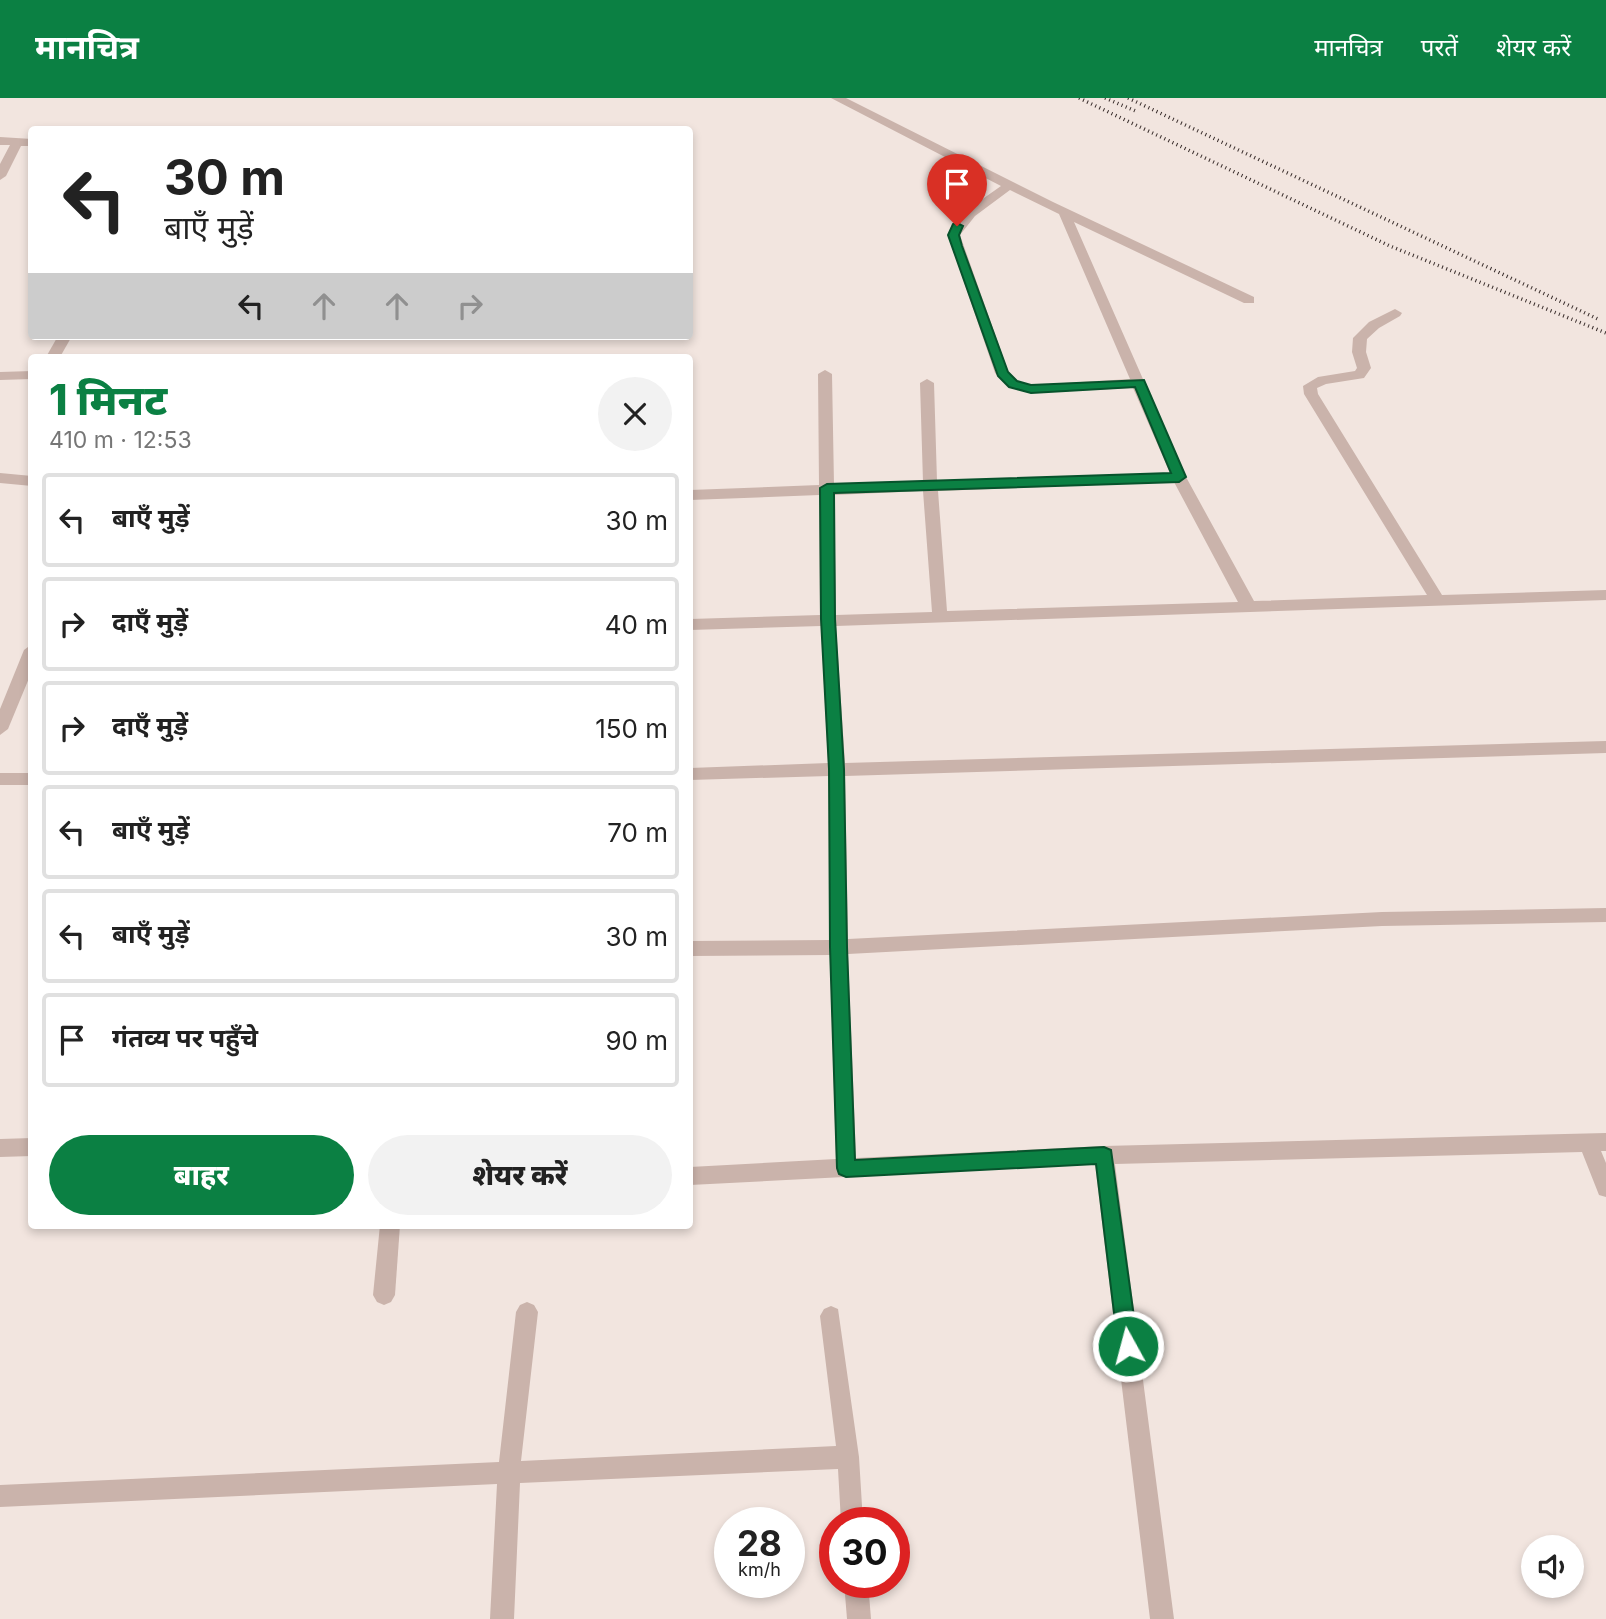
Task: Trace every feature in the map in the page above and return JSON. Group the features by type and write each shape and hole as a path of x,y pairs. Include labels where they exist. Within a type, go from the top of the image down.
{"street":[{"path":"837,98 1064,212 1249,300"},
{"path":"0,141 28,143"},
{"path":"0,176 17,142"},
{"path":"1010,185 957,226 954,235 1002,373 1013,384 1031,389 1140,383"},
{"path":"1064,212 1179,477 1249,607"},
{"path":"1395,313 1374,325 1360,338 1359,352 1364,368 1359,375 1323,380 1310,386 1311,394 1438,601"},
{"path":"825,374 828,619 837,769 846,1168"},
{"path":"0,376 28,375"},
{"path":"927,383 930,485 940,616"},
{"path":"693,495 1179,477"},
{"path":"0,478 28,481"},
{"path":"693,625 1606,595"},
{"path":"0,729 28,660"},
{"path":"693,774 1606,747"},
{"path":"0,779 28,779"},
{"path":"693,948 839,947 1382,919 1606,915"},
{"path":"693,1176 1104,1155 1597,1142 1606,1188"},
{"path":"0,1148 28,1147"},
{"path":"1104,1155 1162,1619"},
{"path":"384,1295 390,1229"},
{"path":"502,1619 509,1472 527,1312"},
{"path":"831,1316 848,1457 851,1507"},
{"path":"0,1496 848,1457"},
{"path":"857,1598 859,1619"}],"railway":[{"path":"1079,98 1390,246 1606,333"},
{"path":"1105,98 1138,112"},
{"path":"1128,98 1600,320"}],"route":[{"path":"957,226 954,235 957,246 1002,373 1013,384 1031,389 1140,383 1179,477 827,488 828,619 837,769 846,1168 1104,1155 1128,1346"}]}
